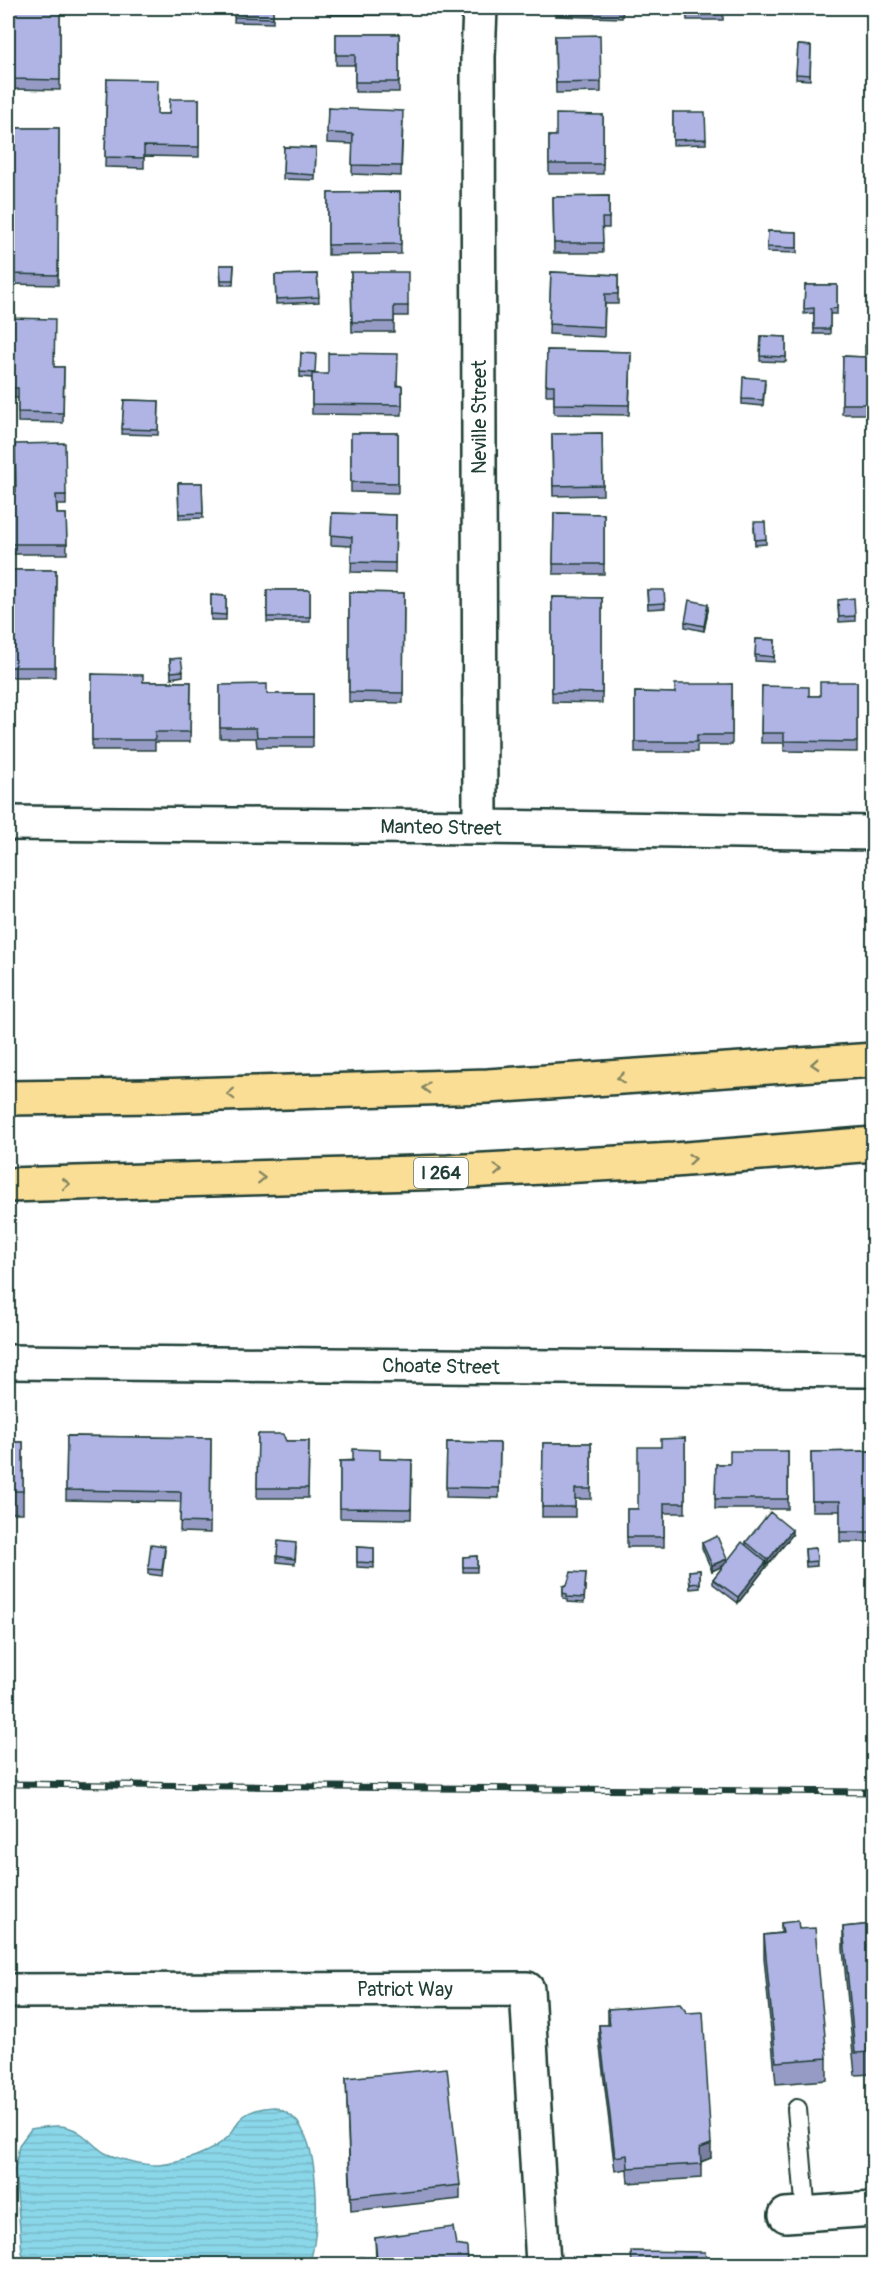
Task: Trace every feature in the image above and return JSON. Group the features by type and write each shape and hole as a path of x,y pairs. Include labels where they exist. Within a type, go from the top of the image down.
{"highway":[{"path":"8,1098 488,1086 873,1060"},
{"name":"I 264","path":"8,1185 448,1173 674,1160 873,1144"}],"street":[{"name":"Neville Street","path":"480,8 478,57 480,827"},
{"name":"Manteo Street","path":"8,823 873,833"},
{"name":"Choate Street","path":"8,1362 873,1370"},
{"name":"Patriot Way","path":"8,1991 527,1989 543,2265"},
{"path":"796,2215 873,2209"}],"lane":[{"path":"796,2215 797,2109"}],"water":[{"path":"275,2107 298,2123 308,2144 312,2160 316,2216 313,2251 309,2264 26,2264 22,2252 15,2170 19,2145 31,2129 67,2127 87,2138 105,2153 124,2160 159,2165 177,2162 204,2152 228,2137 238,2122 250,2112"}],"building":[{"path":"11,8 60,8 60,80 11,79"},
{"path":"235,8 273,8 273,18 234,17"},
{"path":"686,8 723,8 723,14 687,15"},
{"path":"336,34 399,34 399,82 355,82 355,55 336,55"},
{"path":"600,35 601,82 556,83 555,36"},
{"path":"798,45 811,46 810,75 796,74"},
{"path":"107,79 158,80 157,114 169,114 170,99 199,99 199,147 144,146 144,158 105,157"},
{"path":"328,108 403,111 401,166 352,165 353,134 327,133"},
{"path":"673,112 705,112 706,139 673,140"},
{"path":"556,114 603,115 603,164 549,164 549,136 556,136"},
{"path":"10,128 59,128 58,275 9,274"},
{"path":"284,147 316,148 315,175 283,173"},
{"path":"400,192 401,244 328,245 328,193"},
{"path":"609,196 609,218 602,218 603,243 554,243 553,197"},
{"path":"768,231 797,232 797,248 767,247"},
{"path":"220,265 234,265 233,280 221,280"},
{"path":"351,272 408,272 408,306 394,306 394,322 352,322"},
{"path":"551,272 618,275 618,294 605,294 604,327 549,324"},
{"path":"317,274 319,297 276,299 275,275"},
{"path":"805,285 837,285 837,308 830,309 830,329 814,329 814,308 804,309"},
{"path":"8,318 55,319 54,367 64,367 63,413 18,412 18,388 11,388 11,343 8,342"},
{"path":"761,336 786,337 786,357 760,356"},
{"path":"865,345 873,345 873,404 842,404 843,356 865,357"},
{"path":"547,350 631,352 629,405 554,404 554,385 546,385"},
{"path":"301,353 316,354 315,373 300,372"},
{"path":"328,353 398,354 397,386 402,386 402,405 312,404 312,374 328,374"},
{"path":"743,377 765,379 763,400 742,399"},
{"path":"124,400 159,401 158,430 122,429"},
{"path":"351,433 398,433 398,483 351,482"},
{"path":"602,433 603,485 553,486 552,434"},
{"path":"65,443 66,495 56,495 57,514 66,514 67,544 8,544 8,492 16,492 15,444"},
{"path":"178,483 202,483 203,513 179,514"},
{"path":"332,513 396,515 395,563 351,562 352,537 331,535"},
{"path":"554,513 604,514 604,564 553,564"},
{"path":"754,522 765,522 766,539 755,540"},
{"path":"8,570 56,570 55,667 8,667"},
{"path":"267,590 310,590 310,617 267,617"},
{"path":"647,590 664,590 665,603 648,604"},
{"path":"349,592 404,593 403,693 349,692"},
{"path":"211,595 226,596 226,615 211,614"},
{"path":"552,597 602,598 602,693 552,692"},
{"path":"854,598 855,616 839,617 838,600"},
{"path":"689,600 708,604 704,626 685,622"},
{"path":"756,639 775,640 774,657 755,655"},
{"path":"181,658 183,671 171,672 170,659"},
{"path":"92,674 143,675 143,682 191,682 190,732 155,732 155,740 92,740"},
{"path":"820,682 857,682 857,742 784,741 784,733 761,733 762,686 809,687 809,696 820,696"},
{"path":"267,684 267,694 313,694 313,737 257,737 256,728 220,728 220,685"},
{"path":"675,684 732,684 732,735 697,735 697,742 635,742 635,692 675,693"},
{"path":"258,1434 283,1434 286,1441 309,1441 308,1488 257,1488"},
{"path":"67,1436 211,1438 210,1523 180,1522 181,1492 66,1490"},
{"path":"685,1438 685,1503 664,1503 664,1537 627,1537 627,1509 638,1509 638,1447 661,1447 661,1439"},
{"path":"8,1442 23,1442 23,1491 8,1491"},
{"path":"447,1442 500,1443 499,1488 446,1487"},
{"path":"543,1443 591,1443 591,1489 575,1489 575,1507 542,1507"},
{"path":"353,1449 380,1450 380,1459 412,1460 411,1509 340,1508 340,1461 353,1461"},
{"path":"730,1451 788,1451 788,1499 715,1499 716,1464 730,1464"},
{"path":"873,1451 873,1532 840,1532 840,1501 812,1501 811,1452"},
{"path":"770,1512 792,1530 768,1560 746,1542"},
{"path":"717,1536 727,1559 712,1565 702,1543"},
{"path":"278,1541 296,1543 295,1559 277,1556"},
{"path":"742,1542 766,1562 738,1597 713,1579"},
{"path":"151,1544 165,1546 162,1570 148,1569"},
{"path":"357,1547 374,1548 374,1563 357,1562"},
{"path":"816,1548 817,1561 806,1562 805,1549"},
{"path":"477,1556 477,1567 463,1567 463,1557"},
{"path":"700,1570 700,1583 690,1584 689,1571"},
{"path":"571,1572 586,1573 584,1598 567,1597 567,1594 563,1593 563,1586 567,1585"},
{"path":"798,1921 799,1929 815,1928 827,2058 776,2062 764,1935 783,1933 781,1923"},
{"path":"873,1924 873,2052 855,2053 843,1927"},
{"path":"680,2004 687,2013 703,2012 711,2144 700,2148 701,2164 628,2168 627,2155 615,2157 599,2025 610,2025 608,2009"},
{"path":"447,2068 460,2185 351,2197 346,2078"},
{"path":"453,2227 456,2245 467,2247 468,2265 360,2265 360,2257 377,2259 375,2238"},
{"path":"631,2251 705,2252 707,2263 726,2259 726,2265 632,2265"}],"railway":[{"path":"8,1784 874,1792"}]}
